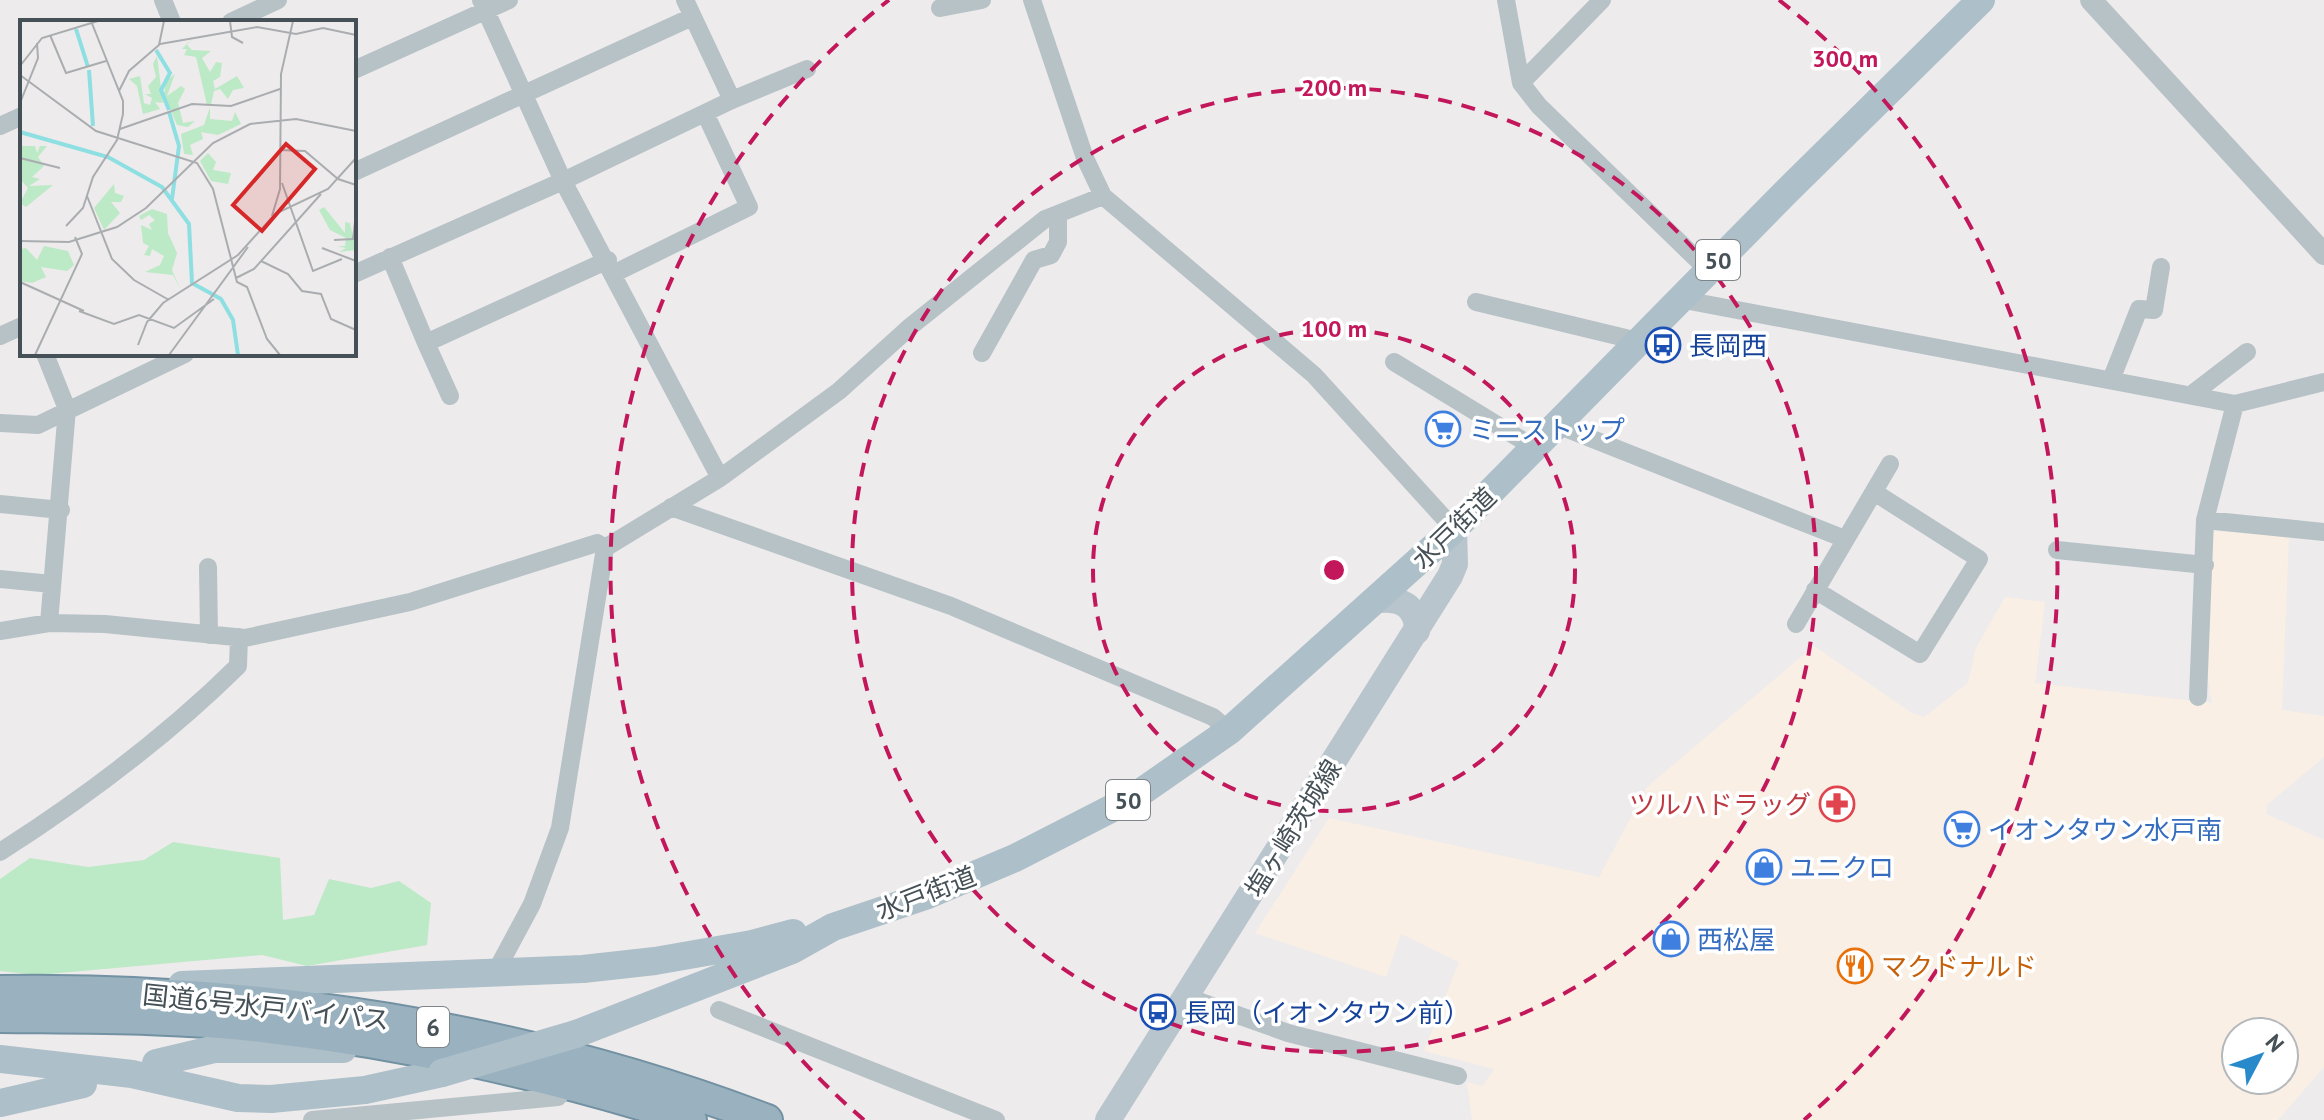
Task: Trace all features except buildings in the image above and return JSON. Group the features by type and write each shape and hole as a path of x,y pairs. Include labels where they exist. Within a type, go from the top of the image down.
{"highway":[{"name":"6","path":"0,991 88,1004"},
{"name":"国道6号水戸バイパス","path":"88,1004 252,1001 417,1024 594,1063 767,1120"},
{"name":"6","path":"0,1017 88,1004"},
{"name":"国道6号水戸バイパス","path":"88,1004 264,1027 408,1051 568,1084 691,1120"}],"main road":[{"name":"水戸街道","path":"833,927 925,896 1064,835 1134,797 1229,731 1379,600 1454,529 1679,299 1981,0"},
{"name":"塩ヶ崎茨城線","path":"1108,1120 1453,571 1454,529"},
{"path":"1379,600 1400,600 1407,605 1417,623 1417,631"},
{"path":"88,1004 355,976 495,973 655,961 833,927"},
{"path":"0,1059 132,1074 238,1098 271,1099 365,1090 442,1073 576,1034 792,950 833,927"},
{"path":"156,1063 215,1049 248,1047 408,1051"},
{"path":"0,1103 83,1084"}],"street":[{"path":"163,0 171,20"},
{"path":"235,20 278,0"},
{"path":"356,69 483,6 509,0"},
{"path":"940,8 982,0"},
{"path":"1032,0 1085,158 1103,196 1314,375 1454,529"},
{"path":"1506,0 1521,83 1539,106 1708,270"},
{"path":"1521,83 1602,0"},
{"path":"2091,0 2324,254"},
{"path":"483,6 563,181 611,266 720,478"},
{"path":"356,171 524,95 688,8 732,100"},
{"path":"356,273 563,181 732,100 807,69"},
{"path":"426,343 749,207 705,113"},
{"path":"0,126 20,117"},
{"path":"495,973 532,904 560,828 605,548 720,478 839,391 911,326 1045,219 1103,196"},
{"path":"982,353 1034,260 1051,255 1058,242 1058,214"},
{"path":"390,257 450,396"},
{"path":"2111,380 2139,309 2154,310 2161,267"},
{"path":"1679,299 2235,404 2324,382"},
{"path":"1476,302 1638,341"},
{"path":"0,336 20,327"},
{"path":"2191,395 2247,352"},
{"path":"46,356 67,409 61,510 49,623"},
{"path":"0,423 38,425 181,356"},
{"path":"1394,362 1535,448"},
{"path":"2198,697 2205,520 2235,404"},
{"path":"1557,425 1845,539"},
{"path":"1796,624 1890,464"},
{"path":"1815,590 1920,654 1979,559 1874,492"},
{"path":"0,504 61,510"},
{"path":"671,507 951,606 1213,717 1229,731"},
{"path":"2205,520 2324,532"},
{"path":"0,631 49,623 105,624 239,637 410,602 597,543 605,548"},
{"path":"2057,550 2205,565"},
{"path":"208,567 209,635"},
{"path":"0,579 52,584"},
{"path":"0,852 70,807 180,723 238,666 239,637"},
{"path":"1187,997 1288,1033 1458,1076"},
{"path":"719,1010 996,1120"},
{"path":"312,1120 558,1097 568,1084"}],"shaded area":[{"name":"イオンタウン水戸南","path":"2212,531 2289,536 2282,710 2324,716 2324,757 2267,805 2266,814 2324,840 2324,1067 2300,1095 2300,1016 2220,1016 2220,1096 2299,1096 2278,1120 1472,1120 1467,1082 1483,1086 1494,1069 1424,1051 1459,962 1401,934 1386,977 1255,933 1329,818 1599,877 1647,787 1814,646 1912,713 1924,717 1968,683 1976,648 2005,597 2045,602 2035,683 2212,703 2206,668"}],"green space":[{"path":"173,842 280,858 283,920 314,915 329,879 371,888 399,881 431,903 427,945 307,966 262,955 37,975 0,971 0,879 30,858 88,867 144,860"}],"place":[{"name":"長岡西","path":"1663,345"},
{"name":"ミニストップ","path":"1443,429"},
{"name":"ツルハドラッグ","path":"1837,804"},
{"name":"イオンタウン水戸南","path":"1962,829"},
{"name":"ユニクロ","path":"1764,867"},
{"name":"西松屋","path":"1671,939"},
{"name":"マクドナルド","path":"1855,966"},
{"name":"長岡（イオンタウン前）","path":"1158,1012"}]}
